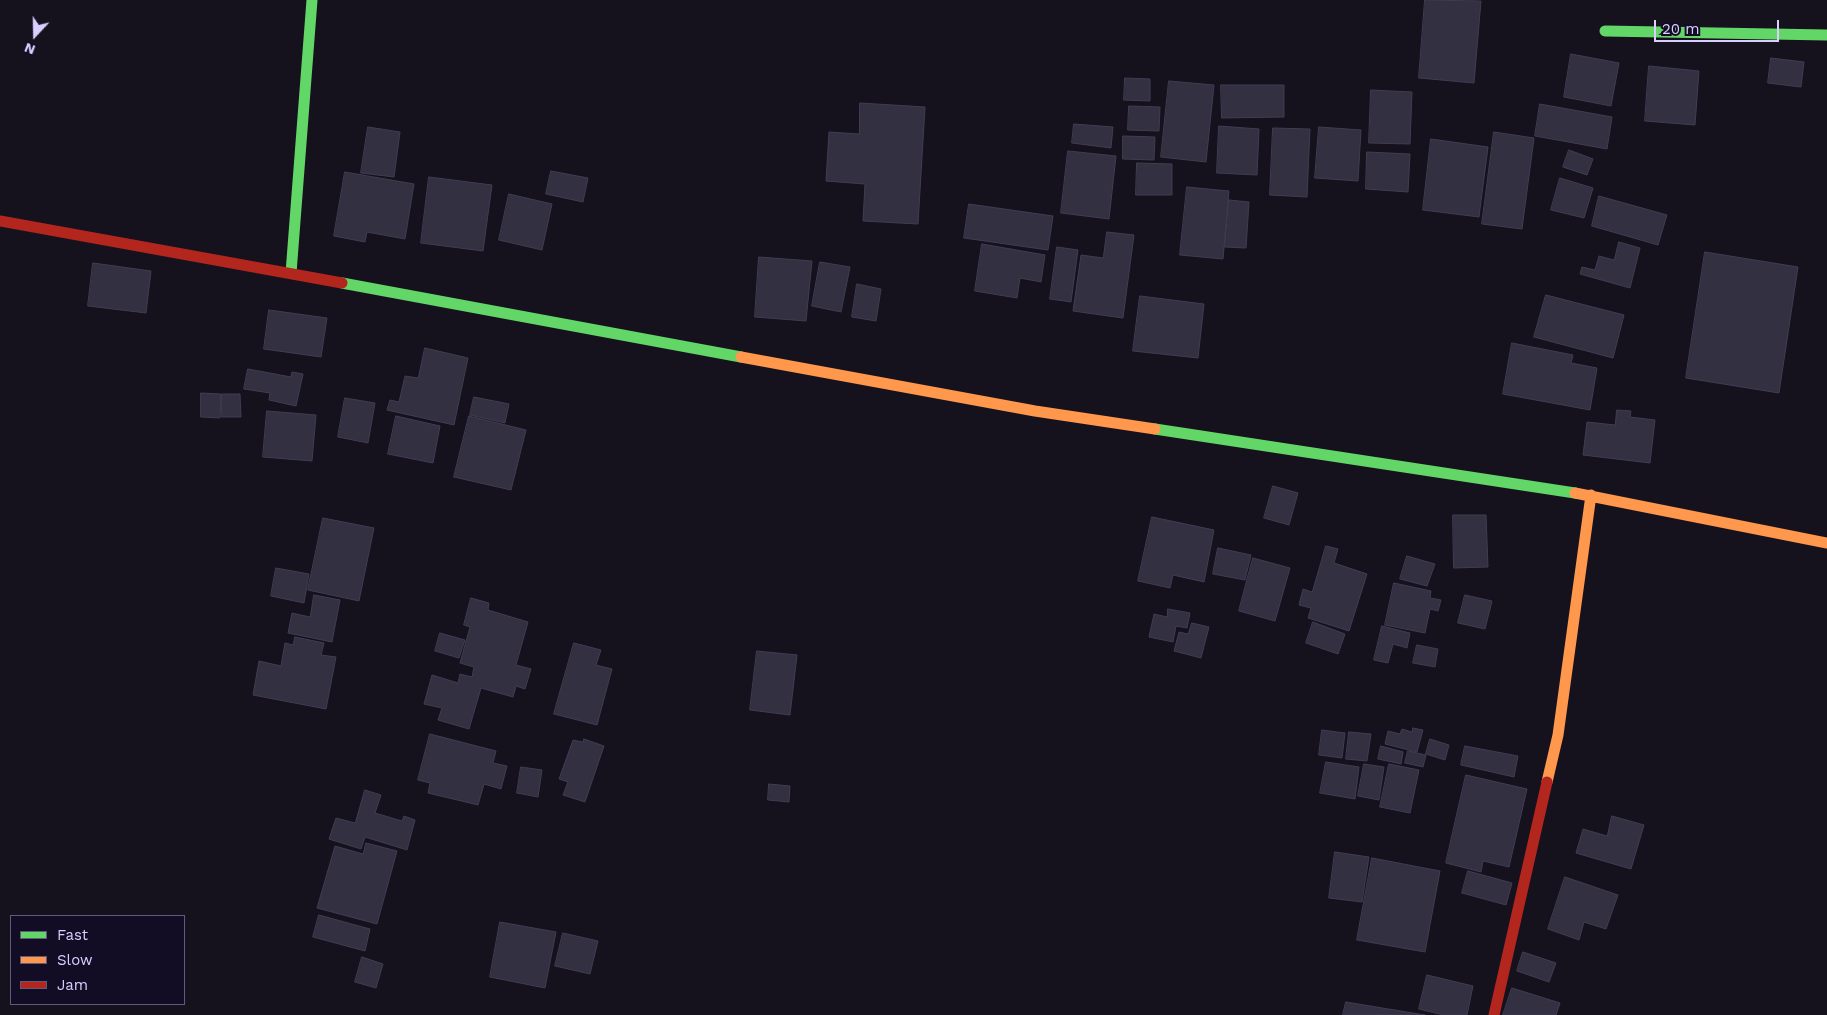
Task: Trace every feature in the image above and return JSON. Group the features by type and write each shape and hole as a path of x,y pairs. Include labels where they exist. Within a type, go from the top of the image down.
{"street":[{"path":"291,273 312,0"},
{"path":"1605,31 1827,35"},
{"path":"0,221 1035,411 1592,495 1827,543"},
{"path":"1494,1015 1558,735 1592,495"}],"building":[{"path":"1425,0 1481,1 1474,83 1419,78"},
{"path":"1571,54 1619,63 1611,106 1564,97"},
{"path":"1771,58 1804,62 1801,87 1768,83"},
{"path":"1649,66 1699,71 1695,125 1645,121"},
{"path":"1125,78 1150,79 1150,101 1124,100"},
{"path":"1169,81 1214,85 1206,162 1161,157"},
{"path":"1221,85 1284,85 1284,117 1222,118"},
{"path":"1371,90 1412,92 1410,144 1369,143"},
{"path":"860,103 925,107 918,224 863,221 865,184 826,181 829,132 859,134"},
{"path":"1540,104 1612,117 1607,149 1535,136"},
{"path":"1129,106 1160,107 1159,131 1128,130"},
{"path":"1074,124 1113,127 1111,148 1072,143"},
{"path":"1219,126 1259,129 1257,175 1217,173"},
{"path":"368,127 400,132 394,177 361,173"},
{"path":"1319,127 1361,130 1358,181 1315,178"},
{"path":"1273,128 1310,129 1307,197 1270,195"},
{"path":"1494,132 1534,138 1522,229 1482,224"},
{"path":"1123,136 1155,137 1154,160 1123,159"},
{"path":"1431,139 1488,147 1479,217 1423,210"},
{"path":"1569,150 1593,159 1587,175 1563,167"},
{"path":"1068,151 1116,156 1109,219 1061,213"},
{"path":"1367,152 1410,154 1408,192 1366,189"},
{"path":"1137,163 1172,164 1172,195 1136,195"},
{"path":"551,171 588,178 583,202 546,194"},
{"path":"345,172 414,184 405,239 367,232 365,242 334,236"},
{"path":"429,177 492,185 483,251 421,243"},
{"path":"1560,178 1593,188 1584,218 1551,210"},
{"path":"1187,187 1229,191 1223,259 1180,255"},
{"path":"509,194 552,204 542,250 499,240"},
{"path":"1599,196 1667,215 1658,245 1592,226"},
{"path":"1229,200 1249,202 1246,248 1225,247"},
{"path":"969,204 1053,216 1048,250 964,238"},
{"path":"1107,232 1134,235 1123,318 1073,311 1081,255 1103,258"},
{"path":"1619,242 1640,248 1630,288 1580,274 1582,267 1595,270 1599,256 1614,260"},
{"path":"982,244 1045,255 1041,282 1020,278 1017,298 975,291"},
{"path":"1057,247 1078,250 1071,302 1050,299"},
{"path":"1705,252 1798,267 1779,393 1686,378"},
{"path":"759,257 812,261 806,321 755,317"},
{"path":"820,262 850,267 841,312 812,306"},
{"path":"93,263 151,271 146,313 88,306"},
{"path":"857,284 881,289 876,321 852,317"},
{"path":"1546,295 1624,315 1613,358 1534,337"},
{"path":"1140,296 1204,304 1198,358 1133,351"},
{"path":"269,310 327,318 321,357 264,349"},
{"path":"1512,343 1573,355 1571,363 1597,368 1590,410 1503,394"},
{"path":"425,348 468,358 454,425 387,410 390,400 399,402 405,376 418,378"},
{"path":"248,369 291,377 292,372 303,374 296,406 269,400 270,393 244,389"},
{"path":"201,393 221,394 220,418 201,417"},
{"path":"222,394 240,394 241,417 222,417"},
{"path":"474,397 509,404 505,423 470,415"},
{"path":"345,398 375,403 368,443 338,437"},
{"path":"1617,410 1631,411 1630,417 1655,420 1650,463 1583,455 1587,422 1615,425"},
{"path":"267,411 316,415 312,461 263,457"},
{"path":"396,416 440,426 433,463 388,454"},
{"path":"469,416 526,430 511,490 454,477"},
{"path":"1273,486 1298,493 1289,525 1264,518"},
{"path":"1453,515 1486,515 1488,567 1454,568"},
{"path":"1152,517 1214,530 1204,582 1173,575 1170,588 1138,581"},
{"path":"323,518 374,528 359,601 308,590"},
{"path":"1326,546 1338,549 1334,563 1367,574 1349,631 1308,618 1311,608 1299,605 1303,589 1312,592"},
{"path":"1218,548 1251,555 1245,580 1213,574"},
{"path":"1407,556 1435,564 1427,586 1400,579"},
{"path":"1253,558 1290,568 1275,621 1239,611"},
{"path":"276,568 309,574 304,603 271,596"},
{"path":"1394,583 1431,591 1430,598 1441,600 1438,611 1430,609 1425,633 1385,625"},
{"path":"314,595 340,600 332,642 288,633 292,613 310,617"},
{"path":"1465,595 1492,601 1485,629 1458,623"},
{"path":"471,598 489,603 488,610 528,622 516,665 531,669 525,689 516,686 513,697 481,688 469,729 438,720 442,708 424,704 432,675 458,683 460,674 472,677 474,667 460,663 470,627 464,625"},
{"path":"1168,609 1190,613 1187,628 1176,626 1173,642 1149,637 1154,614 1167,617"},
{"path":"1313,622 1345,634 1338,654 1306,643"},
{"path":"1192,623 1209,627 1201,658 1174,651 1179,632 1188,634"},
{"path":"1382,626 1410,633 1407,648 1393,644 1388,663 1374,660"},
{"path":"440,633 465,640 459,658 435,651"},
{"path":"295,637 324,643 321,655 336,657 326,709 253,695 259,661 281,666 285,643 293,645"},
{"path":"574,643 601,650 596,665 612,669 597,725 554,714"},
{"path":"1417,645 1438,649 1435,667 1413,663"},
{"path":"757,651 797,655 790,715 750,710"},
{"path":"1413,728 1423,730 1417,752 1385,744 1388,731 1400,734 1402,729 1412,732"},
{"path":"1322,730 1345,733 1342,758 1319,755"},
{"path":"1349,732 1371,734 1367,761 1346,759"},
{"path":"430,734 496,751 493,763 507,766 501,789 484,784 478,805 428,793 430,783 418,780"},
{"path":"584,739 604,746 585,802 563,795 568,782 559,779 573,740 583,742"},
{"path":"1430,739 1449,745 1445,760 1426,754"},
{"path":"1381,746 1403,752 1401,764 1378,759"},
{"path":"1465,746 1518,756 1514,777 1461,765"},
{"path":"1408,751 1426,755 1423,767 1405,763"},
{"path":"1326,762 1359,767 1355,799 1320,793"},
{"path":"1364,764 1384,767 1379,800 1358,796"},
{"path":"1389,764 1419,770 1410,813 1380,807"},
{"path":"521,767 542,770 538,797 517,793"},
{"path":"1466,775 1527,789 1509,867 1483,861 1481,872 1446,863"},
{"path":"769,784 790,786 789,802 768,800"},
{"path":"365,790 381,795 375,813 402,821 404,816 415,820 407,850 365,837 361,849 329,839 336,818 355,823"},
{"path":"1612,816 1644,825 1631,869 1576,853 1583,829 1607,836"},
{"path":"366,843 397,851 377,924 317,908 335,846 363,854"},
{"path":"1335,852 1369,857 1362,902 1329,898"},
{"path":"1372,858 1440,871 1425,952 1357,940"},
{"path":"1468,871 1512,883 1506,905 1462,893"},
{"path":"1565,877 1618,895 1606,929 1584,922 1579,940 1548,929"},
{"path":"319,915 370,929 365,951 313,937"},
{"path":"500,922 556,932 545,988 490,977"},
{"path":"563,933 598,941 590,974 555,966"},
{"path":"1523,952 1556,963 1549,982 1517,971"},
{"path":"362,957 383,964 376,988 355,982"},
{"path":"1427,975 1473,986 1467,1015 1443,1015 1419,1009"},
{"path":"1512,988 1560,1003 1556,1015 1503,1015"},
{"path":"1346,1002 1425,1015 1343,1015"}],"traffic: fast":[{"path":"291,273 312,0"},
{"path":"1605,31 1827,35"},
{"path":"342,283 741,357"},
{"path":"1155,429 1575,493"}],"traffic: slow":[{"path":"741,357 1035,411 1155,429"},
{"path":"1575,493 1827,543"},
{"path":"1547,782 1558,735 1591,495"}],"traffic: jam":[{"path":"0,221 342,283"},
{"path":"1494,1015 1547,782"}]}
